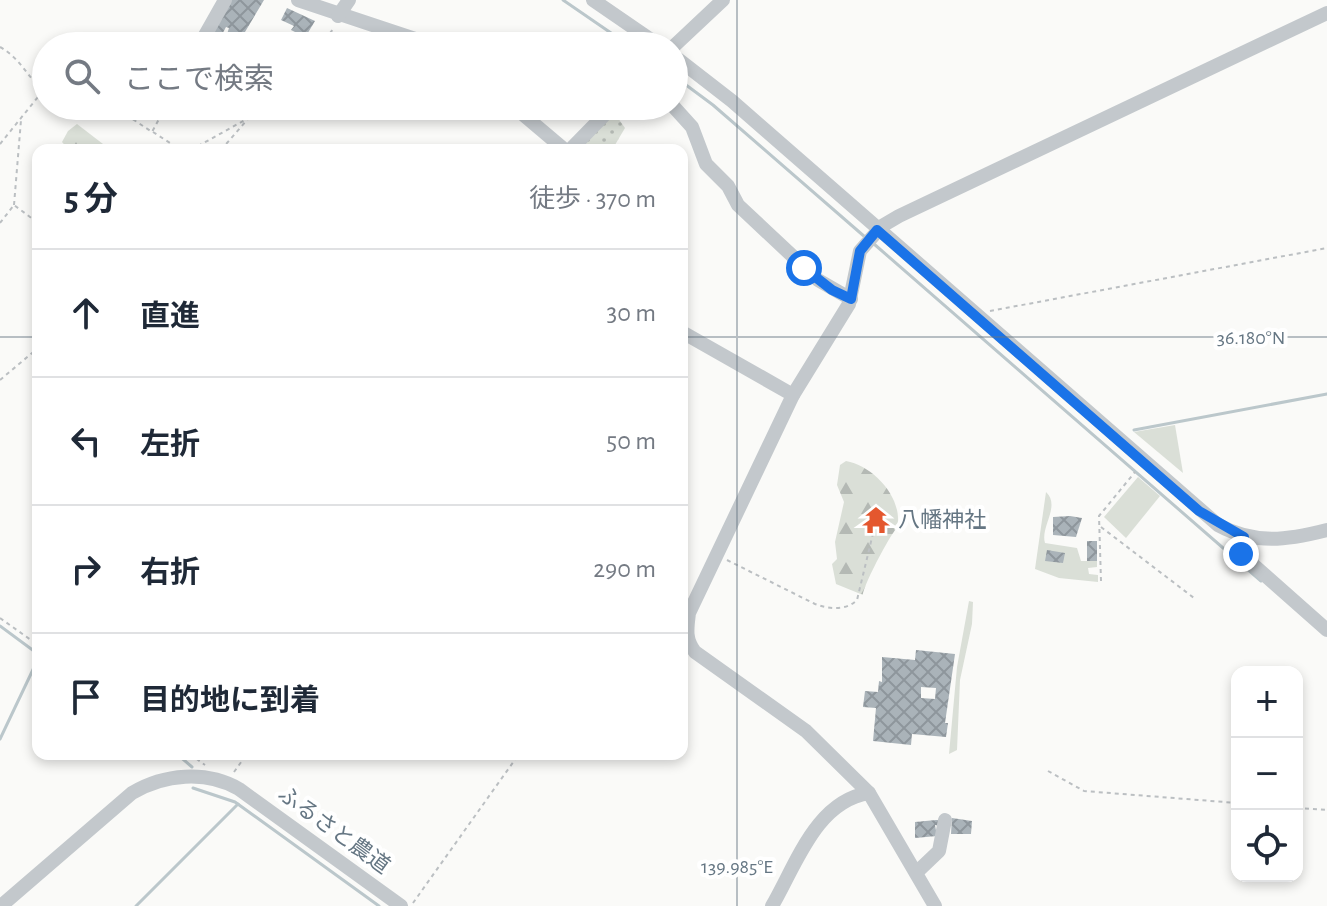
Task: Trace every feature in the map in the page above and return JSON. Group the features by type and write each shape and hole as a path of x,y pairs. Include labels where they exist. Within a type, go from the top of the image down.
{"street":[{"path":"207,32 225,0"},
{"path":"298,0 391,32"},
{"path":"340,16 349,0"},
{"path":"593,0 640,32"},
{"path":"688,33 723,0"},
{"path":"688,604 719,556 793,395 851,299 860,251 872,236 899,216 1327,13"},
{"path":"688,67 732,101 872,236 973,314 1199,511 1244,537 1280,540 1327,530"},
{"path":"530,120 560,144"},
{"path":"573,144 598,120"},
{"path":"686,120 692,127 706,164 725,182 738,205 818,280 851,299"},
{"path":"688,335 793,395"},
{"path":"1244,537 1241,554 1327,630"},
{"path":"688,643 695,652 806,731 869,793 935,906"},
{"name":"ふるさと農道","path":"1,906 136,790 156,782 185,777 226,782 401,906"},
{"path":"772,906 831,809 849,797 869,793"},
{"path":"917,872 939,851 945,820"}],"path":[{"path":"329,32 340,16"},
{"path":"0,47 20,61 32,79"},
{"path":"0,144 32,106"},
{"path":"0,223 14,205 21,120"},
{"path":"134,120 171,144"},
{"path":"152,132 158,120"},
{"path":"202,144 245,120"},
{"path":"226,144 245,120"},
{"path":"14,205 32,218"},
{"path":"0,212 5,215"},
{"path":"973,314 1327,248"},
{"path":"0,380 32,353"},
{"path":"1101,581 1099,516 1135,473"},
{"path":"719,556 829,609 854,604 875,525"},
{"path":"1100,526 1194,598"},
{"path":"0,618 32,641"},
{"path":"226,782 242,760"},
{"path":"411,906 515,760"},
{"path":"1048,771 1084,791 1231,803"},
{"path":"1303,808 1327,810"}],"green space":[{"path":"605,120 619,120 625,128 616,144 583,144"},
{"path":"77,124 103,144 64,144 68,131"},
{"path":"1175,425 1183,473 1134,432"},
{"path":"846,461 867,470 885,486 896,506 898,517 897,528 867,581 863,595 836,584 832,564 837,559 835,542 844,502 837,485 840,465"},
{"path":"1138,477 1160,496 1126,538 1104,517"},
{"path":"1046,492 1051,510 1045,543 1077,548 1081,561 1097,561 1097,567 1088,568 1089,574 1098,575 1098,582 1059,578 1035,569"},
{"path":"969,601 973,602 972,624 960,680 957,750 949,754 957,667"}],"building":[{"path":"230,0 264,0 245,32 228,32 229,28 226,27 223,32 210,32"},
{"path":"287,8 315,21 308,32 295,32 291,30 294,26 281,20"},
{"path":"1053,517 1082,518 1076,537 1053,535"},
{"path":"1087,541 1097,541 1097,561 1087,561"},
{"path":"1047,550 1065,553 1063,563 1045,561"},
{"path":"916,650 955,654 945,723 948,723 946,737 912,734 911,745 873,741 876,708 863,707 865,691 878,692 879,681 882,682 882,657 915,660","holes":["921,687 936,688 935,699 921,698"]},
{"path":"952,818 972,821 971,834 951,834"},
{"path":"940,820 940,826 935,825 937,836 915,838 915,822"}],"waterway":[{"path":"563,0 610,32"},
{"path":"688,86 865,237"},
{"path":"874,244 1261,581"},
{"path":"1134,430 1327,394"},
{"path":"0,626 32,650"},
{"path":"0,739 32,672"},
{"path":"184,760 192,767"},
{"path":"193,788 235,802 379,906"},
{"path":"136,906 238,804"}],"place":[{"name":"八幡神社","path":"876,520"}],"route":[{"path":"804,268 841,296 851,299 860,251 877,230 1199,511 1218,525 1244,537 1241,554"}]}
